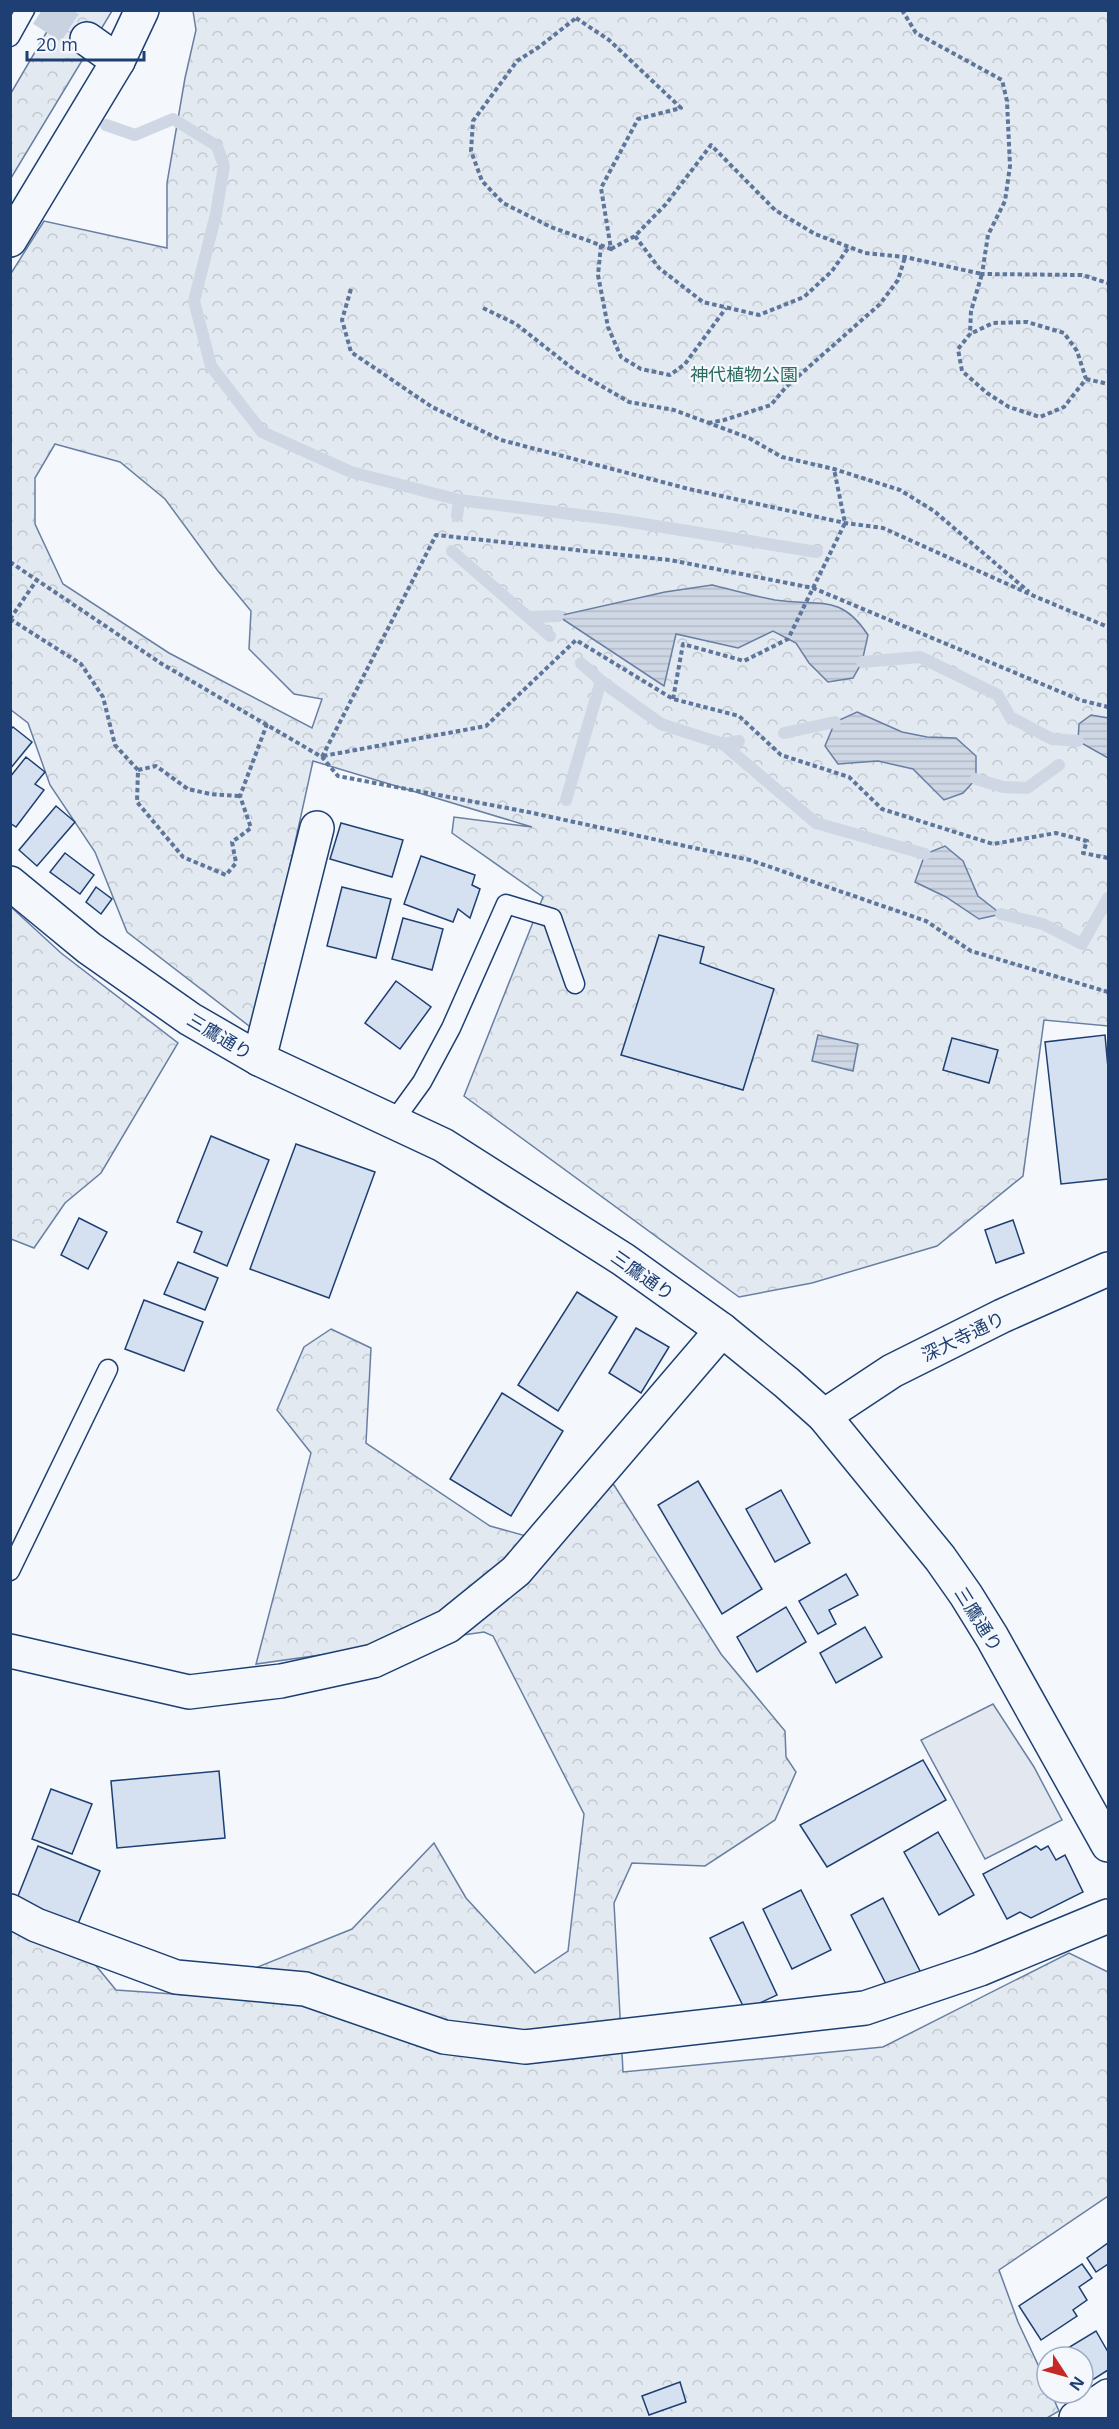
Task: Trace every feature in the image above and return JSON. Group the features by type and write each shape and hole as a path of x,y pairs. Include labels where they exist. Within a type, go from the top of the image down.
{"street":[{"path":"10,240 118,61 142,10"},
{"path":"87,39 118,61"},
{"path":"259,1059 317,828"},
{"name":"三鷹通り","path":"10,883 89,948 181,1013 259,1059 453,1151 624,1260 722,1330 787,1383 824,1416 925,1539 966,1594 1108,1845"},
{"name":"深大寺通り","path":"824,1416 892,1371 1002,1316 1108,1269"},
{"path":"10,1651 189,1692 281,1681 373,1661 448,1626 516,1570 722,1330"},
{"path":"10,1911 36,1925 176,1977 305,1989 444,2037 525,2047 865,2008 980,1969 1108,1916"},
{"path":"1076,2418 1108,2396"}],"lane":[{"path":"10,37 26,10"},
{"path":"393,1122 422,1082 451,1028 506,904 552,918 575,984"},
{"path":"10,1571 108,1369"}],"path":[{"path":"903,10 916,33 1002,80 1007,101 1010,166 1005,201 988,235 982,274 971,311 970,334"},
{"path":"611,249 601,188 638,119 681,108 609,40 576,18 517,61 473,121 471,151 482,181 503,203 551,227 611,249 634,236 666,204 711,145 775,210 815,234 865,254 905,256 982,274 1082,275 1108,283"},
{"path":"634,236 659,268 704,302 759,315 804,297 832,271 849,247"},
{"path":"600,245 598,275 608,327 621,357 641,369 670,375 685,364 726,308"},
{"path":"707,423 771,405 786,387 880,304 897,280 905,256"},
{"path":"351,289 342,320 351,352 432,407 501,440 689,489 844,523 883,528 1108,627"},
{"path":"483,308 516,324 577,372 629,402 674,410 749,438 782,457 834,469 900,490 934,511 1034,596"},
{"path":"1027,322 1064,333 1077,351 1086,379 1064,407 1040,417 1009,407 962,371 958,349 970,334 993,323 1027,322"},
{"path":"1086,379 1108,384"},
{"path":"673,699 683,644 744,661 788,639 844,523 834,469"},
{"path":"322,757 436,535 670,560 813,588 1080,700 1108,707"},
{"path":"10,562 162,664 322,757 338,776 528,812 750,860 926,921 971,951 1108,992"},
{"path":"36,581 10,619 81,664 103,697 115,745 138,770 137,802 183,857 226,875 236,863 232,842 251,828 240,796 267,724"},
{"path":"322,757 486,726 576,640 673,699 739,716 781,755 849,777 882,808 993,844 1056,833 1087,842 1083,853 1108,858"},
{"path":"138,770 156,766 188,789 210,794 240,796"}],"green space":[{"path":"59,11 112,11 11,178 11,93"},
{"name":"神代植物公園","path":"193,11 1108,11 1108,1026 1044,1020 1023,1176 937,1246 812,1283 739,1297 464,1096 543,897 452,833 454,817 532,827 313,761 289,870 296,878 253,1029 127,932 95,852 50,785 28,723 11,710 10,275 44,221 167,248 167,183 185,78 196,30","holes":["55,444 120,462 165,499 218,571 251,611 249,649 294,694 322,699 312,728 169,653 63,584 35,524 35,478"]},
{"path":"11,907 61,953 178,1043 101,1173 65,1203 34,1248 11,1239"},
{"path":"331,1329 371,1348 366,1443 490,1526 551,1543 600,1482 614,1485 721,1654 785,1731 786,1757 796,1772 775,1820 705,1866 632,1863 614,1903 623,2072 883,2047 1069,1953 1108,1972 1108,2196 999,2270 1018,2322 1035,2358 1035,2405 1056,2405 1059,2411 1047,2418 11,2418 10,1926 88,1956 116,1990 188,1995 352,1929 434,1843 466,1898 535,1973 568,1951 584,1814 493,1636 484,1632 256,1664 311,1453 277,1410 304,1347"}],"shaded area":[{"path":"712,585 775,600 827,604 848,612 868,635 862,662 853,678 828,682 809,663 796,643 773,631 738,648 676,634 664,686 558,616 665,592"},
{"path":"857,712 902,732 927,737 956,738 976,756 976,779 963,793 944,800 913,769 878,761 838,764 825,746 835,722"},
{"path":"1091,715 1108,718 1108,758 1078,741 1079,724"},
{"path":"945,846 963,861 978,896 1001,914 979,919 946,897 915,882 925,854"},
{"path":"818,1035 858,1044 853,1071 812,1061"},
{"path":"993,1704 1034,1767 1062,1820 985,1859 921,1740"}],"building":[{"path":"13,727 32,742 10,769 10,730"},
{"path":"26,757 45,772 35,784 44,790 16,827 10,823 10,777"},
{"path":"56,806 75,822 37,866 19,850"},
{"path":"341,823 403,840 392,877 330,859"},
{"path":"65,853 94,875 80,894 50,872"},
{"path":"421,856 475,875 472,885 480,889 470,918 458,909 453,922 404,904"},
{"path":"96,887 112,899 101,914 86,902"},
{"path":"342,887 391,899 376,958 327,946"},
{"path":"403,918 443,929 432,970 392,959"},
{"path":"659,935 704,947 700,963 774,989 743,1090 621,1055"},
{"path":"396,981 431,1007 400,1049 365,1023"},
{"path":"1105,1035 1108,1068 1108,1179 1061,1184 1045,1042"},
{"path":"952,1038 998,1050 989,1083 943,1070"},
{"path":"211,1136 269,1160 227,1266 194,1252 202,1232 177,1222"},
{"path":"296,1144 375,1172 329,1298 250,1269"},
{"path":"79,1218 107,1232 88,1269 61,1255"},
{"path":"1013,1220 1024,1253 996,1263 985,1230"},
{"path":"178,1262 218,1278 205,1310 164,1294"},
{"path":"577,1292 617,1317 558,1411 518,1385"},
{"path":"144,1300 203,1322 184,1371 125,1349"},
{"path":"636,1328 669,1347 641,1393 609,1373"},
{"path":"502,1393 563,1431 511,1516 450,1479"},
{"path":"698,1481 762,1589 722,1614 658,1505"},
{"path":"781,1490 810,1543 775,1562 746,1509"},
{"path":"846,1574 858,1595 829,1610 836,1624 818,1634 799,1601"},
{"path":"786,1607 806,1642 757,1672 737,1637"},
{"path":"865,1627 882,1657 836,1683 820,1653"},
{"path":"923,1760 946,1800 827,1867 800,1825"},
{"path":"219,1771 225,1838 117,1848 111,1781"},
{"path":"51,1789 92,1804 72,1854 32,1839"},
{"path":"938,1832 974,1895 939,1915 904,1852"},
{"path":"38,1846 100,1871 75,1931 14,1906"},
{"path":"1036,1846 1041,1850 1048,1846 1056,1860 1065,1855 1083,1892 1031,1918 1020,1912 1007,1919 983,1874"},
{"path":"801,1890 831,1950 792,1969 763,1909"},
{"path":"883,1898 921,1973 889,1990 851,1915"},
{"path":"743,1922 777,1995 745,2010 710,1938"},
{"path":"1108,2243 1108,2264 1096,2272 1087,2258"},
{"path":"1082,2264 1092,2278 1079,2287 1087,2300 1073,2310 1077,2316 1041,2340 1019,2306"},
{"path":"1096,2331 1108,2352 1108,2370 1095,2378 1095,2345 1073,2345"},
{"path":"680,2382 686,2402 649,2415 642,2396"}],"waterway":[{"path":"106,125 135,135 173,119 217,146 224,166 216,214 194,301 211,366 262,432 351,472 459,500 619,520 817,552"},
{"path":"457,516 459,500"},
{"path":"452,551 550,636"},
{"path":"529,617 558,616"},
{"path":"862,662 920,657 998,695 1010,717 1052,739 1078,741"},
{"path":"581,663 601,681 661,724 723,744 739,741"},
{"path":"566,800 601,681"},
{"path":"784,733 835,722"},
{"path":"723,744 816,823 925,854"},
{"path":"976,779 1003,787 1027,788 1059,765"},
{"path":"1001,914 1043,924 1082,944 1108,898"}],"tunnel":[{"path":"42,10 87,39"}]}
